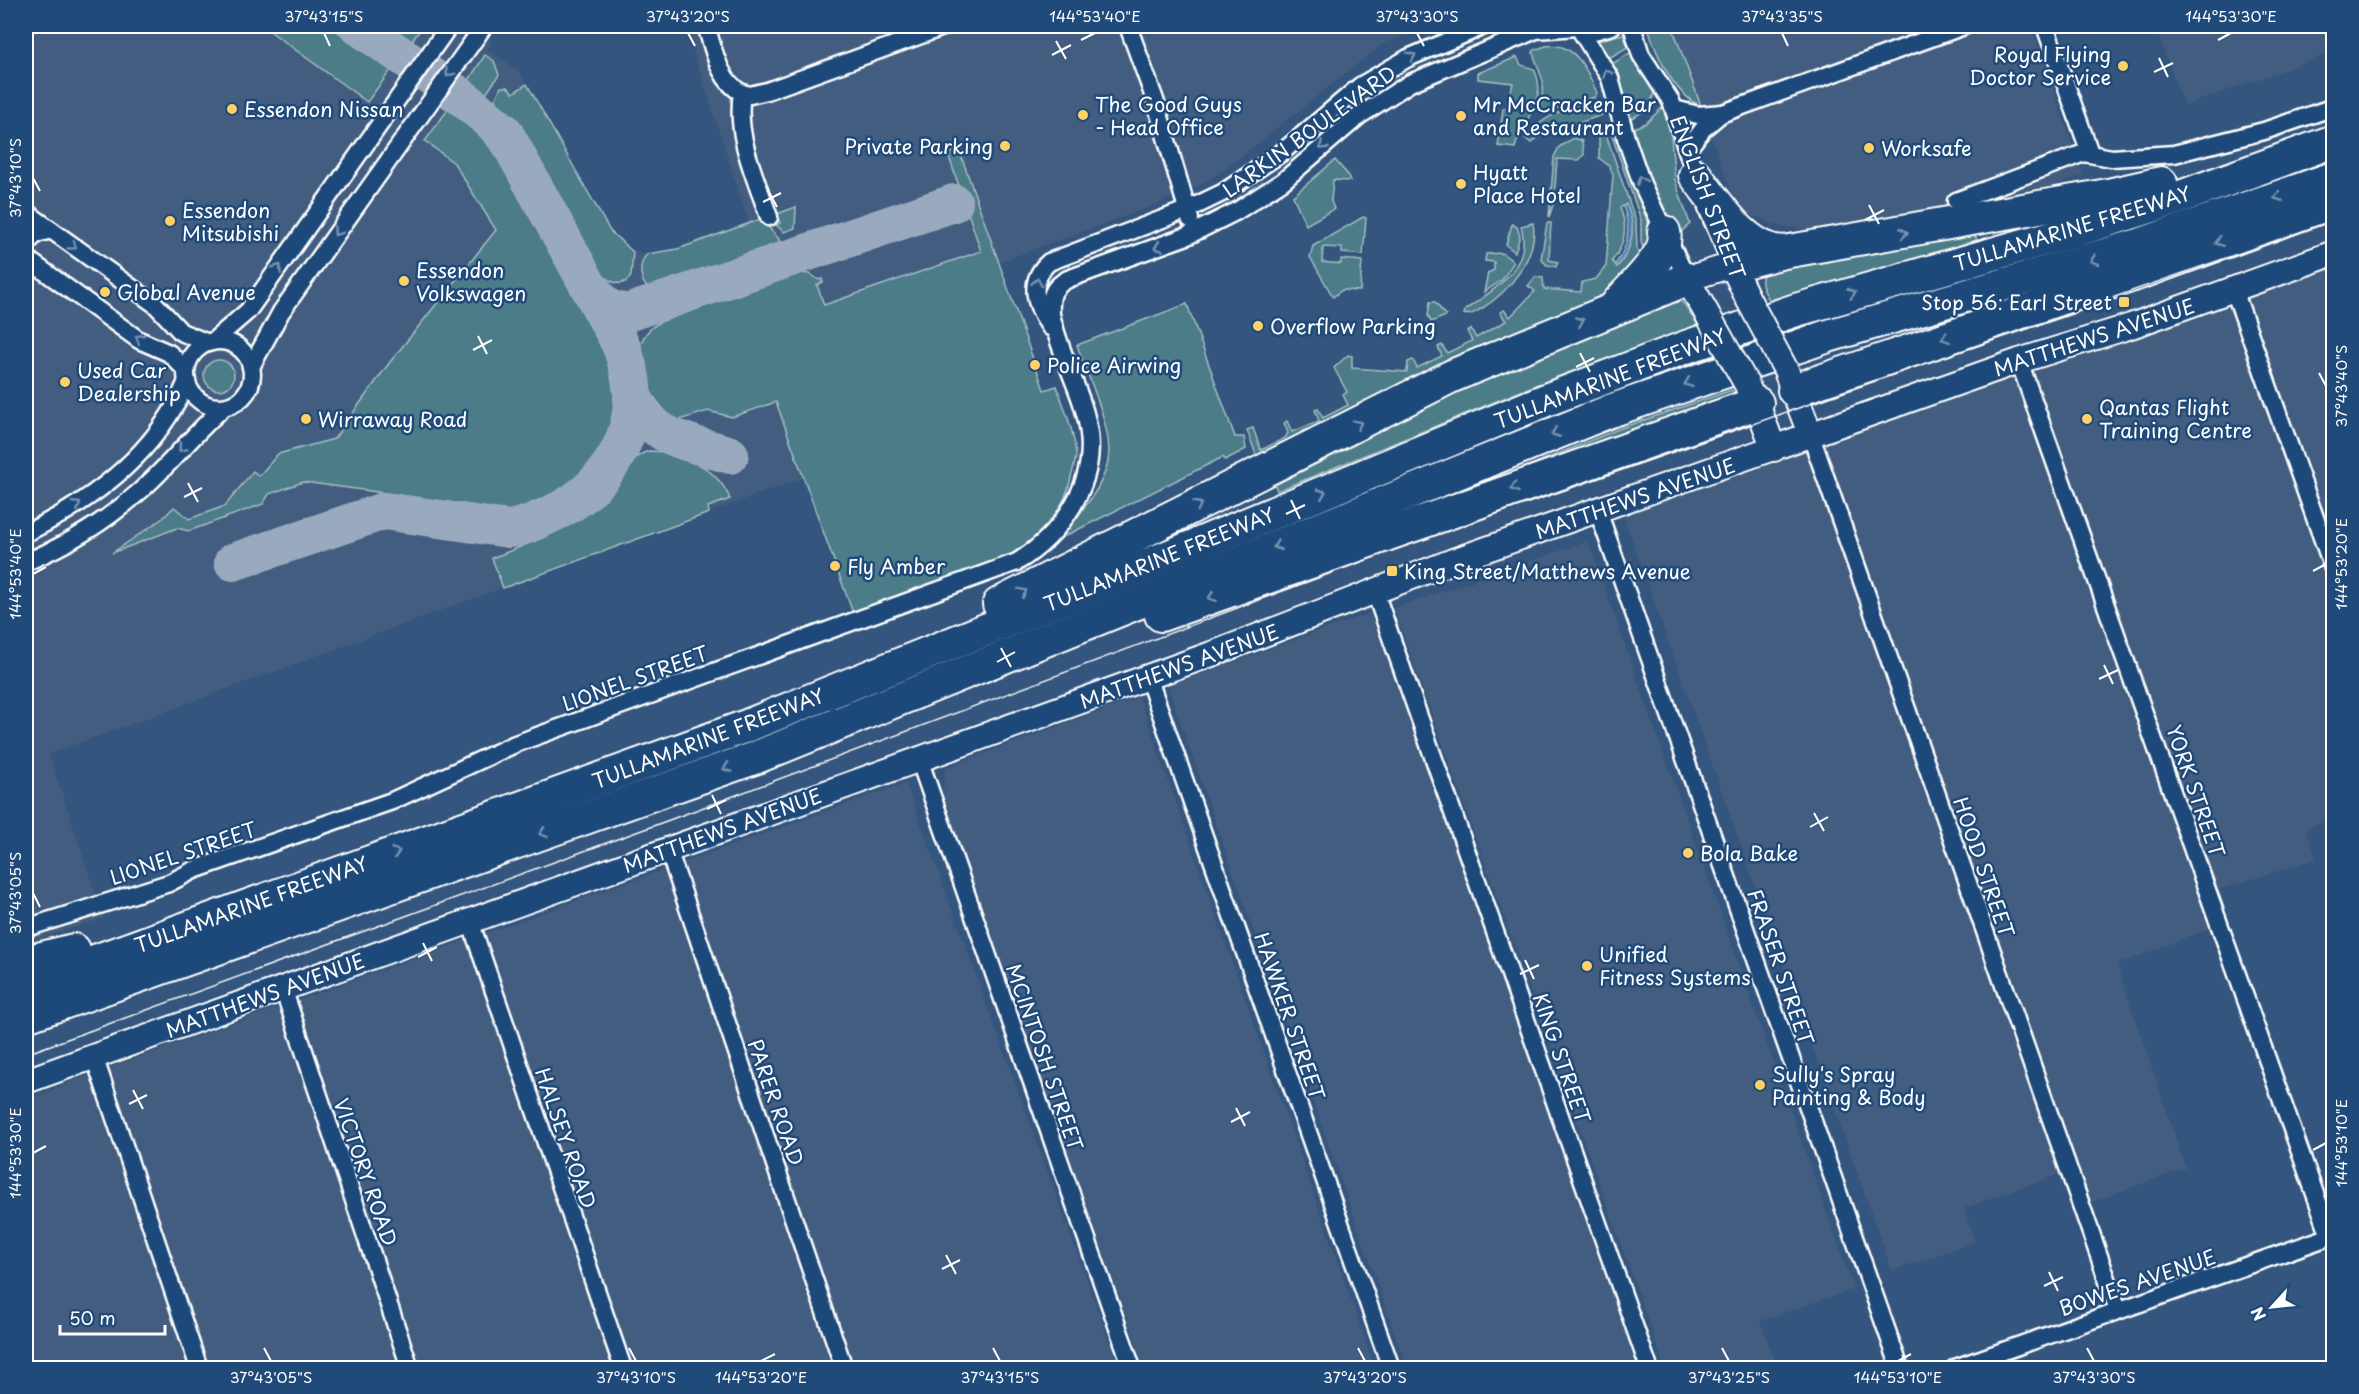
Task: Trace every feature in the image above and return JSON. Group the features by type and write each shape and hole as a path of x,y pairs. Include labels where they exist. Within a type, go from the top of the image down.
{"highway":[{"path":"1732,265 1784,252 2116,194 2334,138"},
{"name":"TULLAMARINE FREEWAY","path":"26,986 744,727 1172,555 1546,400 1686,347 1796,310 2164,202 2334,138"},
{"path":"1691,163 1750,238 1770,250 1784,252"},
{"name":"TULLAMARINE FREEWAY","path":"34,1014 757,757 1610,411 1767,356 2142,244 2334,178"},
{"path":"1790,381 2139,273 2334,202"},
{"path":"1616,306 1658,256 1665,242 1664,232"},
{"path":"744,727 1054,578 1452,376 1616,306 1687,279"},
{"path":"757,757 1752,394"},
{"path":"26,962 188,919 350,868"}],"main road":[{"name":"MATTHEWS AVENUE","path":"26,1081 1148,677 1453,561 1598,512 2019,361 2234,290 2334,253"},
{"path":"1732,265 1687,279 1752,394 1774,449"},
{"name":"ENGLISH STREET","path":"1732,265 1790,381 1811,436"},
{"path":"1752,394 1790,381"}],"street":[{"path":"26,533 89,497 140,453 166,422 187,375 193,354 248,311 449,26"},
{"path":"26,562 79,536 121,507 147,485 224,406 238,400 247,390 251,367 277,317 484,26"},
{"path":"706,26 724,75 731,85 742,93 750,95 767,91 946,26"},
{"path":"1128,26 1189,209 1193,233"},
{"name":"LARKIN BOULEVARD","path":"1057,334 1041,313 1034,291 1036,278 1045,265 1055,259 1189,209 1224,192 1261,168 1343,99 1373,78 1418,54 1484,26"},
{"name":"LARKIN BOULEVARD","path":"1057,334 1051,301 1054,289 1060,283 1193,233 1263,195 1301,167 1359,116 1410,83 1536,30 1577,27 1599,30 1612,26"},
{"name":"ENGLISH STREET","path":"1632,26 1639,49 1674,109 1691,163 1732,265"},
{"path":"1674,109 1698,115 1723,112 1964,26"},
{"path":"2045,26 2090,153"},
{"path":"1577,27 1610,78 1629,149 1664,232 1687,279"},
{"path":"742,93 739,116 741,135 769,217"},
{"path":"1956,201 2081,154 2090,153 2112,158 2174,154 2264,131 2334,106"},
{"path":"1691,163 1703,129 1723,112"},
{"path":"368,142 390,158"},
{"path":"26,212 156,305 181,332 210,342 225,342 237,347 246,356 251,367"},
{"path":"26,244 36,234 51,230"},
{"path":"26,258 139,340 169,353 187,375 198,399 213,406 224,406"},
{"path":"2234,290 2334,570"},
{"name":"LIONEL STREET","path":"26,928 169,883 194,870 377,807 515,744 1017,562 1044,543 1064,518 1084,483 1091,459 1090,433 1057,334"},
{"name":"YORK STREET","path":"2019,361 2332,1235"},
{"name":"HOOD STREET","path":"1811,436 2118,1311"},
{"name":"FRASER STREET","path":"1598,512 1900,1368"},
{"name":"KING STREET","path":"1376,592 1649,1368"},
{"name":"HAWKER STREET","path":"1148,677 1391,1368"},
{"name":"MCINTOSH STREET","path":"919,759 1132,1368"},
{"name":"PARER ROAD","path":"668,849 844,1368"},
{"name":"HALSEY ROAD","path":"470,921 622,1368"},
{"name":"VICTORY ROAD","path":"283,988 410,1368"},
{"path":"94,1056 198,1368"},
{"name":"BOWES AVENUE","path":"1954,1368 2332,1235"}],"shaded area":[{"path":"26,26 469,26 492,42 488,49 520,72 610,231 627,247 642,253 660,253 749,223 685,26 1435,26 1384,43 1227,168 1200,185 1153,206 999,262 1044,390 49,754 104,918 26,943"},
{"path":"1672,26 2031,26 2083,175 2020,197 1943,213 1816,230 1783,227 1748,214 1732,195"},
{"path":"2155,26 2333,26 2333,52 2184,106"},
{"path":"1626,205 1631,221 1631,237 1626,252 1617,266 1615,264 1624,250 1628,236 1623,206"},
{"path":"2333,253 2333,819 2306,828 2316,859 2202,895 2213,927 2117,965 2186,1168 2089,1203 2076,1168 1964,1208 1975,1242 1892,1271 1621,509"},
{"path":"1588,541 1854,1289 1760,1321 1778,1368 1665,1368 1394,608"},
{"path":"1371,613 1639,1368 1407,1368 1169,690 1171,684"},
{"path":"1139,697 1375,1368 1145,1368 942,802 945,768"},
{"path":"906,783 1119,1368 26,1368 26,1100 72,1081"}],"green space":[{"path":"263,26 330,26 391,70 367,102"},
{"path":"388,26 423,26 411,42"},
{"path":"1648,26 1672,26 1701,106 1691,101 1674,83 1655,48"},
{"path":"1623,34 1628,47 1609,58 1597,41"},
{"path":"1546,46 1565,48 1579,59 1597,93 1595,97 1541,113 1543,81 1533,53 1534,50"},
{"path":"1631,54 1655,89 1650,107 1633,118 1629,117 1622,86 1612,64"},
{"path":"485,55 494,61 499,75 486,94 467,83"},
{"path":"1517,57 1521,65 1534,69 1539,91 1537,101 1515,148 1498,146 1503,109 1507,108 1513,83 1478,79 1478,73"},
{"path":"527,84 610,231 633,252 631,276 626,281 616,283 611,281 591,264 516,128 494,102 501,87 508,87 513,93"},
{"path":"1588,103 1600,104 1602,115 1539,137 1531,143 1525,138 1553,115"},
{"path":"1663,107 1671,137 1675,180 1690,224 1675,237 1648,178 1631,129 1646,123"},
{"path":"449,108 473,127 494,152 605,355 614,396 612,423 601,450 587,470 559,495 536,506 517,511 303,482 269,494 263,504 189,531 177,528 112,553 163,518 174,507 189,519 225,506 253,471 259,476 278,454 334,439 390,362 496,230 454,163 425,141"},
{"path":"1599,134 1606,134 1636,222 1637,250 1644,261 1606,294 1527,326 1494,346 1259,463 1247,430 1253,428 1261,450 1285,438 1288,433 1284,423 1287,421 1292,432 1319,421 1315,410 1318,409 1323,418 1348,405 1343,395 1347,392 1334,368 1348,355 1352,356 1352,368 1407,372 1408,362 1413,360 1417,368 1442,356 1438,347 1442,345 1447,353 1472,341 1467,331 1471,329 1476,338 1506,321 1500,312 1504,310 1510,317 1535,291 1528,286 1535,277 1543,278 1544,289 1581,292 1582,282 1596,279 1606,266 1613,175 1609,166 1599,158","holes":["1626,204 1632,237 1627,253 1617,267 1612,261 1620,249 1624,236 1624,222 1620,208"]},
{"path":"1612,136 1618,141 1651,232 1645,254 1641,242 1641,220"},
{"path":"1573,138 1582,141 1584,155 1579,160 1557,159 1554,202 1549,217 1554,157 1559,147"},
{"path":"959,150 1044,390 1057,386 1073,437 1075,463 1068,490 1057,513 1041,532 1021,548 1010,555 853,613 776,402 732,417 708,411 676,421 656,399 648,386 639,358 641,344 647,332 660,322 801,273 822,279 823,282 817,285 824,305 981,251 948,154"},
{"path":"1335,160 1348,175 1350,181 1333,180 1331,201 1334,209 1306,225 1293,196"},
{"path":"796,207 795,228 784,232 776,225 780,223 777,214"},
{"path":"1363,217 1366,218 1363,255 1342,253 1342,248 1323,247 1322,262 1341,264 1341,259 1362,261 1360,291 1342,290 1333,297 1310,257 1313,246"},
{"path":"761,219 779,239 779,247 651,290 644,283 641,268 647,254 678,249"},
{"path":"1533,223 1534,236 1531,248 1511,283 1481,309 1464,314 1465,310 1498,286 1516,266 1523,241 1521,226"},
{"path":"1547,223 1551,223 1549,260 1558,262 1556,267 1547,265 1541,259"},
{"path":"1512,224 1517,227 1520,236 1515,252 1506,245"},
{"path":"1973,231 1977,240 1770,301 1762,285 1762,277 1767,269"},
{"path":"1502,253 1514,262 1502,280 1484,292 1488,273 1494,270 1494,262 1485,261 1486,254"},
{"path":"1677,299 1684,304 1698,325 1538,384 1277,491 1275,485 1358,443 1380,426 1467,382"},
{"path":"1430,302 1435,302 1446,316 1431,322 1428,315"},
{"path":"1187,304 1235,437 1244,437 1246,449 1225,460 1223,457 1059,539 1095,492 1108,461 1109,448 1103,418 1077,345"},
{"path":"219,360 225,361 233,369 233,381 225,389 219,390 213,389 205,381 204,375 205,369 213,361"},
{"path":"1732,390 1734,394 1428,507 1621,428"},
{"path":"649,451 674,454 697,463 717,478 730,499 708,507 709,513 503,588 492,558 546,536 585,516 603,500 633,460"}],"taxiway":[{"path":"233,562 384,511 508,529 523,526 565,507 582,495 610,465 628,429 632,408 632,382 622,347 504,132 463,98 358,26"},
{"path":"594,293 607,308 627,313 954,203"},
{"path":"633,395 639,409 659,430 686,442 730,455"}],"tram line":[{"path":"26,1054 653,826 1377,556 2334,220"}],"place":[{"name":"Royal Flying Doctor Service","path":"2123,66"},
{"name":"Essendon Nissan","path":"232,109"},
{"name":"The Good Guys - Head Office","path":"1083,115"},
{"name":"Mr McCracken Bar and Restaurant","path":"1461,116"},
{"name":"Private Parking","path":"1005,146"},
{"name":"Worksafe","path":"1869,148"},
{"name":"Hyatt Place Hotel","path":"1461,184"},
{"name":"Essendon Mitsubishi","path":"170,221"},
{"name":"Essendon Volkswagen","path":"404,281"},
{"name":"Global Avenue","path":"105,292"},
{"name":"Stop 56: Earl Street","path":"2124,302"},
{"name":"Overflow Parking","path":"1258,326"},
{"name":"Police Airwing","path":"1035,365"},
{"name":"Used Car Dealership","path":"65,382"},
{"name":"Wirraway Road","path":"306,419"},
{"name":"Qantas Flight Training Centre","path":"2087,419"},
{"name":"Fly Amber","path":"835,566"},
{"name":"King Street/Matthews Avenue","path":"1392,571"},
{"name":"Bola Bake","path":"1688,853"},
{"name":"Unified Fitness Systems","path":"1587,966"},
{"name":"Sully's Spray Painting & Body","path":"1760,1085"}]}
